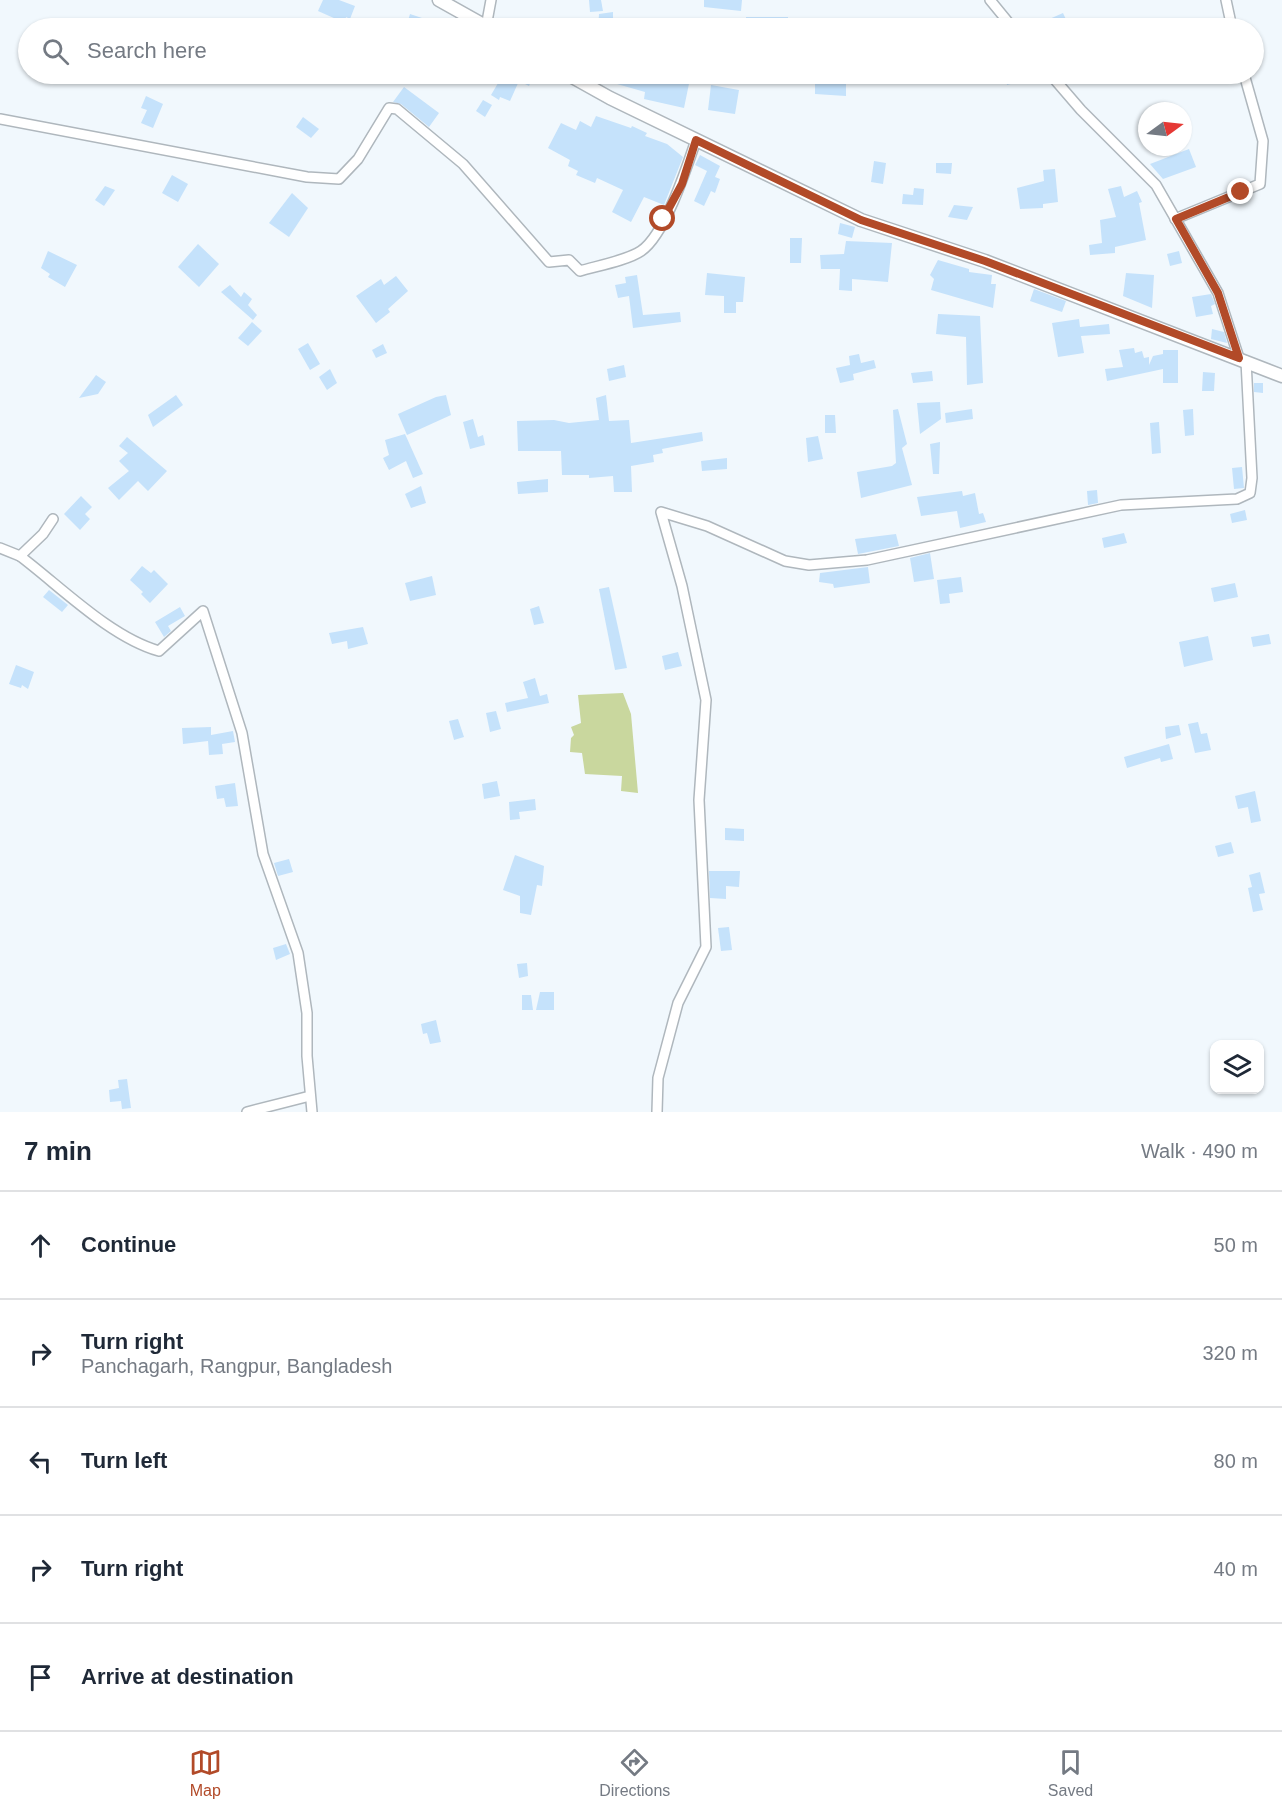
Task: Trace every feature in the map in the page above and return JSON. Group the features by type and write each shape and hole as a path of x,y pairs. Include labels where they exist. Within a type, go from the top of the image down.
{"street":[{"path":"439,0 470,18"},
{"path":"489,18 491,0"},
{"path":"990,0 1004,18"},
{"path":"1226,0 1230,18"},
{"path":"584,84 610,99 861,220 985,261 1282,376"},
{"path":"657,1112 658,1078 678,1003 706,947 699,800 706,700 682,586 661,512 706,526 785,561 809,565 867,560 1122,505 1238,499 1250,493 1252,478 1243,360 1218,293 1156,185 1081,110 1059,84"},
{"path":"1176,219 1260,184 1263,141 1247,84"},
{"path":"0,119 307,177 339,179 358,159 389,108 397,109 463,164 549,262 569,260 580,271 641,251 654,237 682,184 696,140"},
{"path":"20,556 43,534 53,519"},
{"path":"0,548 20,556 81,605 140,645 159,651 203,611 242,733 263,854 298,953 307,1013 312,1112"},
{"path":"247,1112 310,1096"}],"green space":[{"path":"623,693 631,714 638,793 621,791 622,776 585,774 582,753 570,752 571,738 574,735 571,727 581,723 578,695"}],"building":[{"path":"323,0 339,0 355,6 350,18 334,18 318,11"},
{"path":"589,0 601,0 603,11 590,12"},
{"path":"704,0 742,0 741,11 704,7"},
{"path":"613,12 613,18 599,18 599,14"},
{"path":"1063,13 1065,18 1052,18"},
{"path":"410,14 422,18 409,18"},
{"path":"746,17 788,17 788,18"},
{"path":"497,84 518,84 510,101 500,97 499,100 491,95"},
{"path":"617,84 689,84 684,108 644,99 645,92"},
{"path":"815,84 846,84 846,96 815,94"},
{"path":"711,85 739,90 735,114 708,110"},
{"path":"404,87 439,113 429,127 401,104 393,102"},
{"path":"146,96 163,104 153,128 141,123 147,110 141,108"},
{"path":"483,100 492,105 485,117 476,111"},
{"path":"596,116 631,128 632,126 647,133 645,136 667,144 683,157 664,205 644,197 631,222 612,212 623,190 597,178 595,183 576,175 578,171 568,166 570,160 548,148 561,123 576,130 580,121 591,127"},
{"path":"303,117 319,129 311,138 296,127"},
{"path":"700,155 720,166 715,177 720,179 715,193 711,191 704,206 694,201 707,171 695,165"},
{"path":"1171,156 1192,156 1196,167 1163,179 1150,164"},
{"path":"874,161 886,163 883,184 871,182"},
{"path":"936,163 952,163 951,174 936,173"},
{"path":"1055,169 1058,202 1043,204 1043,208 1020,209 1017,188 1044,181 1043,170"},
{"path":"172,175 188,184 178,202 162,193"},
{"path":"105,186 115,190 104,206 95,200"},
{"path":"1121,186 1124,197 1137,191 1142,202 1139,203 1146,240 1115,247 1115,253 1090,255 1089,245 1102,243 1100,220 1116,217 1108,189"},
{"path":"914,188 924,189 923,205 902,204 903,194 913,195"},
{"path":"292,193 308,208 289,237 269,223"},
{"path":"954,205 973,207 967,220 948,217"},
{"path":"840,223 855,227 852,238 838,234"},
{"path":"790,238 802,238 801,263 790,263"},
{"path":"846,241 892,243 888,282 852,279 852,291 839,290 840,269 821,269 820,255 844,254"},
{"path":"198,244 219,264 199,287 178,267"},
{"path":"48,251 77,265 65,287 48,277 50,274 41,268"},
{"path":"1179,251 1182,263 1170,266 1167,254"},
{"path":"938,260 969,269 969,272 992,275 991,284 996,284 993,308 931,290 934,279 930,275"},
{"path":"707,273 745,277 743,302 736,302 736,313 724,313 724,296 705,295"},
{"path":"1126,273 1154,275 1152,308 1123,296"},
{"path":"637,275 643,315 680,312 681,322 633,328 629,296 618,298 615,285 626,283 625,277"},
{"path":"396,276 408,291 388,309 390,312 376,323 356,296 381,279 384,285"},
{"path":"230,285 241,297 244,292 252,299 248,305 257,315 253,320 221,292"},
{"path":"1034,289 1066,301 1062,312 1030,301"},
{"path":"1211,294 1215,304 1211,306 1213,314 1196,317 1192,297"},
{"path":"938,314 980,316 983,383 967,385 966,337 936,334"},
{"path":"1079,319 1080,327 1109,324 1110,334 1081,336 1084,353 1058,357 1052,323"},
{"path":"252,322 262,331 248,346 238,338"},
{"path":"1212,329 1224,332 1227,343 1211,339"},
{"path":"308,343 320,364 310,370 298,349"},
{"path":"383,344 387,353 376,358 372,350"},
{"path":"1134,348 1135,353 1142,351 1144,358 1149,357 1149,365 1153,356 1163,354 1163,350 1178,350 1178,383 1163,383 1163,369 1107,381 1105,369 1123,367 1119,350"},
{"path":"859,354 861,363 874,360 876,368 853,374 854,380 840,383 836,368 850,365 849,356"},
{"path":"624,365 626,377 609,381 607,369"},
{"path":"330,369 337,383 327,390 319,377"},
{"path":"932,371 933,381 913,383 911,373"},
{"path":"1203,372 1215,373 1214,391 1202,391"},
{"path":"96,375 106,382 98,394 79,398"},
{"path":"1254,383 1263,383 1263,393 1254,392"},
{"path":"176,395 183,405 153,427 148,415"},
{"path":"446,395 451,415 407,435 398,414 436,397"},
{"path":"606,395 609,421 629,420 631,443 702,432 703,441 662,449 663,453 653,455 654,462 631,466 632,492 614,492 613,476 589,478 589,475 562,475 561,451 518,451 517,421 554,420 569,423 599,420 596,398"},
{"path":"940,402 941,419 920,434 917,403"},
{"path":"898,409 907,444 902,448 912,485 861,498 857,472 892,466 896,463 893,410"},
{"path":"972,409 973,419 946,423 945,413"},
{"path":"1193,409 1194,435 1185,436 1183,410"},
{"path":"825,415 835,415 836,433 825,433"},
{"path":"473,419 478,437 483,435 485,445 470,449 463,422"},
{"path":"1159,422 1161,453 1152,454 1150,423"},
{"path":"405,434 423,474 413,478 406,461 389,470 383,458 389,455 385,440"},
{"path":"818,436 823,459 808,462 806,438"},
{"path":"127,437 167,471 148,491 138,481 119,500 108,488 129,471 119,461 128,453 119,446"},
{"path":"940,442 939,474 933,474 930,444"},
{"path":"727,458 727,469 702,471 701,461"},
{"path":"1242,467 1244,488 1234,489 1232,468"},
{"path":"548,479 548,492 518,494 517,482"},
{"path":"421,486 426,503 411,508 405,494"},
{"path":"1097,490 1098,503 1088,505 1087,491"},
{"path":"962,491 963,496 975,493 979,514 983,513 986,522 960,528 957,511 921,516 917,497"},
{"path":"81,496 92,507 85,514 90,519 80,530 64,514"},
{"path":"1245,510 1247,520 1232,523 1230,514"},
{"path":"1124,533 1127,543 1104,548 1102,538"},
{"path":"896,534 899,546 858,554 855,539"},
{"path":"930,553 934,579 914,582 910,558"},
{"path":"142,566 151,573 154,570 168,584 150,603 141,594 143,592 130,580"},
{"path":"868,567 870,583 834,588 833,584 819,582 820,573"},
{"path":"432,576 436,595 410,601 405,583"},
{"path":"961,577 963,592 949,594 950,603 940,604 937,580"},
{"path":"1235,583 1238,597 1214,602 1211,588"},
{"path":"609,587 627,668 615,670 599,589"},
{"path":"49,590 68,605 62,612 43,597"},
{"path":"539,606 544,623 534,625 530,609"},
{"path":"180,607 185,616 168,626 171,631 164,637 155,622"},
{"path":"363,627 368,644 348,649 347,641 332,644 329,633"},
{"path":"1269,634 1271,644 1253,647 1251,637"},
{"path":"1208,636 1213,660 1184,667 1179,642"},
{"path":"678,652 682,666 665,670 662,656"},
{"path":"16,665 34,672 28,689 22,685 21,688 9,684"},
{"path":"535,678 540,696 547,694 549,703 507,712 505,703 528,698 523,682"},
{"path":"496,711 501,729 490,732 486,713"},
{"path":"458,719 464,737 454,740 449,721"},
{"path":"1198,722 1201,734 1207,733 1211,750 1195,753 1188,724"},
{"path":"1179,725 1181,735 1166,739 1165,727"},
{"path":"211,727 211,735 233,731 235,742 222,744 223,754 209,755 208,741 183,744 182,728"},
{"path":"1169,744 1173,759 1161,762 1160,758 1127,768 1124,757"},
{"path":"497,781 500,796 484,799 482,784"},
{"path":"235,783 238,806 226,807 224,798 217,799 215,786"},
{"path":"1255,791 1261,821 1251,823 1248,807 1238,809 1235,796"},
{"path":"535,799 536,810 519,812 520,819 510,820 509,802"},
{"path":"725,828 744,829 744,841 725,840"},
{"path":"1231,842 1234,853 1218,857 1215,846"},
{"path":"515,855 544,866 542,886 537,885 531,915 520,913 520,896 503,890"},
{"path":"289,859 293,872 278,876 274,863"},
{"path":"709,871 740,871 739,887 726,886 726,899 710,898"},
{"path":"1260,872 1265,893 1259,894 1263,910 1253,912 1248,888 1252,887 1249,875"},
{"path":"729,927 732,950 721,951 718,928"},
{"path":"286,944 290,954 276,960 273,948"},
{"path":"527,963 528,976 519,978 517,964"},
{"path":"540,992 554,992 554,1010 536,1010"},
{"path":"522,995 531,995 533,1010 522,1010"},
{"path":"436,1020 441,1042 430,1044 427,1033 423,1034 421,1024"},
{"path":"127,1079 131,1108 122,1109 121,1101 110,1102 109,1090 119,1088 118,1080"}],"route":[{"path":"663,219 682,184 696,140 861,220 985,261 1239,358 1218,293 1176,219 1241,192"}]}
